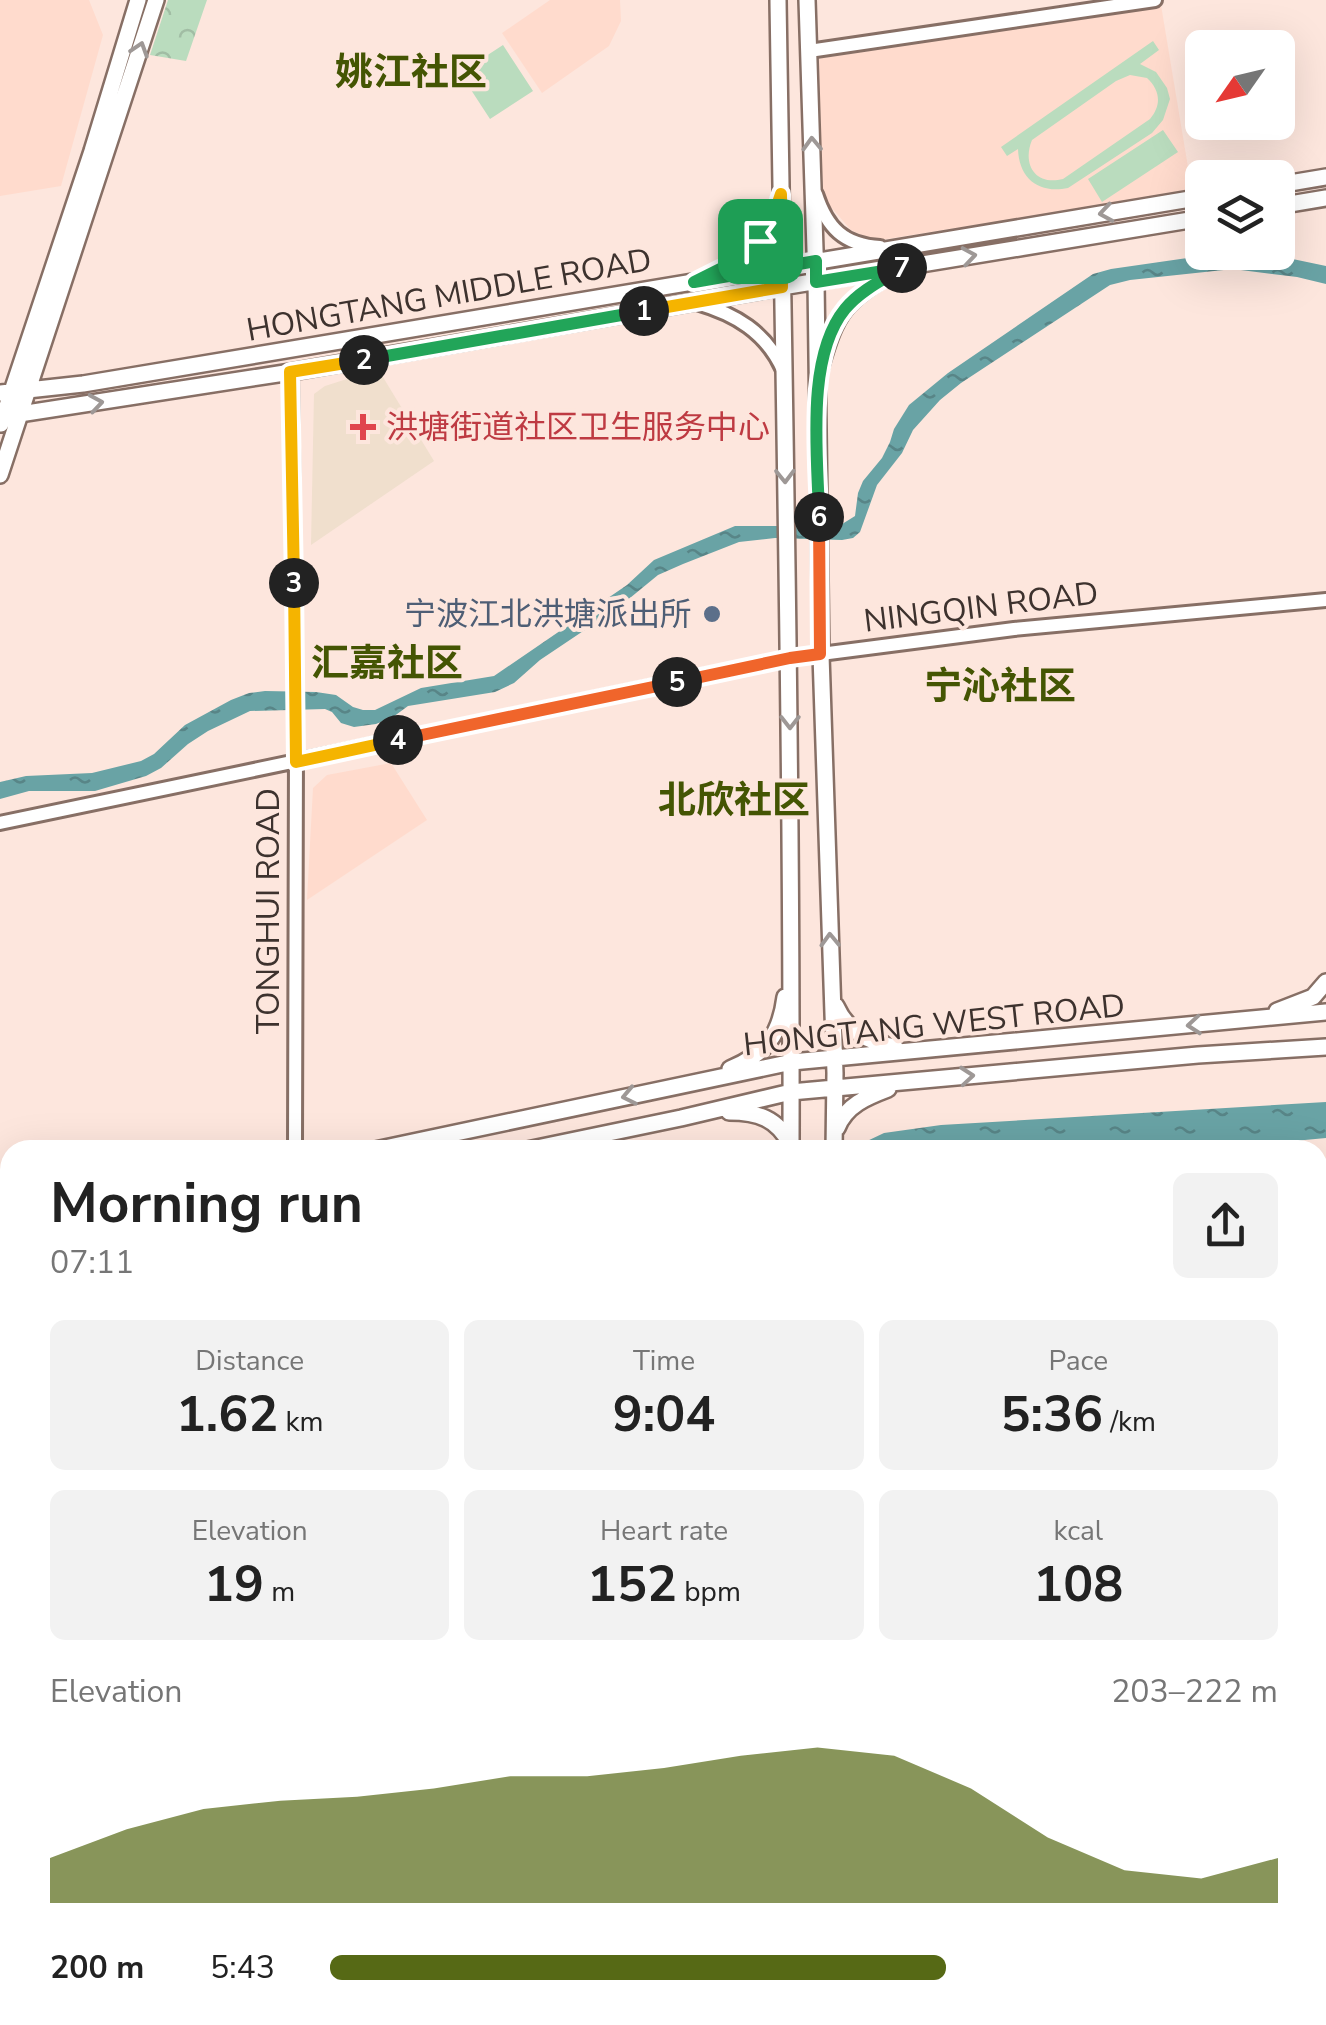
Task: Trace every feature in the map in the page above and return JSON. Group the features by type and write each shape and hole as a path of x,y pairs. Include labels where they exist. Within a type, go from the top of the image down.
{"main road":[{"path":"0,474 6,419 14,390 138,0"},
{"path":"14,390 156,0"},
{"path":"778,0 790,658 791,1140"},
{"path":"807,0 834,1140"},
{"path":"1295,182 1326,177"},
{"path":"1295,203 1326,198"},
{"name":"HONGTANG MIDDLE ROAD","path":"14,390 121,378 1185,200"},
{"name":"HONGTANG MIDDLE ROAD","path":"6,419 1185,221"},
{"path":"695,1082 747,1061 773,1038 784,1007 791,948"},
{"path":"1250,1020 1314,997 1326,982"},
{"path":"832,997 843,1020 867,1040 914,1050"},
{"name":"HONGTANG WEST ROAD","path":"422,1140 792,1062 1326,1012"},
{"name":"HONGTANG WEST ROAD","path":"575,1140 792,1092 1326,1047"},
{"path":"835,1140 841,1118 858,1102 917,1081"},
{"path":"700,1114 742,1112 767,1116 787,1140"}],"street":[{"path":"809,50 1155,0"},
{"path":"813,184 824,216 840,234 853,243 897,248"},
{"path":"694,282 732,263 760,241 770,226 781,194"},
{"path":"817,381 832,330 843,312 856,297 902,267"},
{"path":"694,302 754,330 768,343 783,370"},
{"name":"TONGHUI ROAD","path":"290,372 296,721 295,1140"},
{"name":"NINGQIN ROAD","path":"0,823 790,658 1014,629 1326,600"}],"shaded area":[{"path":"0,0 89,0 103,35 61,186 0,196"},
{"path":"550,0 620,0 621,21 609,46 542,93 502,33"},
{"path":"1161,5 1187,160 1185,192 874,241 851,230 823,198 817,59"},
{"name":"洪塘街道社区卫生服务中心","path":"378,369 434,461 311,545 314,394 325,386"},
{"path":"391,763 427,820 307,900 313,788 327,775"}],"green space":[{"path":"168,0 207,0 186,61 150,55"},
{"path":"1153,41 1159,50 1140,64 1156,72 1167,88 1170,99 1163,120 1152,133 1068,188 1048,189 1032,182 1022,169 1018,149 1007,156 1001,147","holes":["1130,75 1147,78 1158,98 1150,119 1063,179 1045,179 1033,171 1029,157 1032,140 1116,81"]},
{"path":"503,45 533,91 490,119 460,73"},
{"path":"1163,130 1178,152 1102,202 1088,179"}],"water":[{"path":"1185,258 1185,270 1224,270 1110,285 961,383 913,430 902,453 877,485 860,532 853,538 739,542 683,564 658,575 514,683 495,692 408,706 376,724 354,727 341,723 325,709 250,711 208,731 146,776 95,791 29,791 0,799 0,782 26,776 92,773 141,761 185,725 249,693 316,692 336,695 353,707 375,710 421,688 494,676 627,585 654,560 735,526 839,526 855,516 863,481 882,458 909,405 948,373 1093,274"},
{"path":"1295,260 1326,266 1326,284 1241,270 1295,270"},
{"path":"1326,1102 1326,1138 1304,1140 869,1140 884,1133 941,1125"}],"place":[{"name":"洪塘街道社区卫生服务中心","path":"363,427"},
{"name":"宁波江北洪塘派出所","path":"712,614"}],"district":[{"name":"姚江社区","path":"411,72"},
{"name":"汇嘉社区","path":"387,663"},
{"name":"宁沁社区","path":"1000,686"},
{"name":"北欣社区","path":"734,800"}],"route":[{"path":"760,241 732,263 694,282 782,266 816,261 816,282 902,267 856,297 843,312 832,330 817,381 820,654 296,762 290,372 782,287 782,266 781,194 770,226 760,241"}]}
